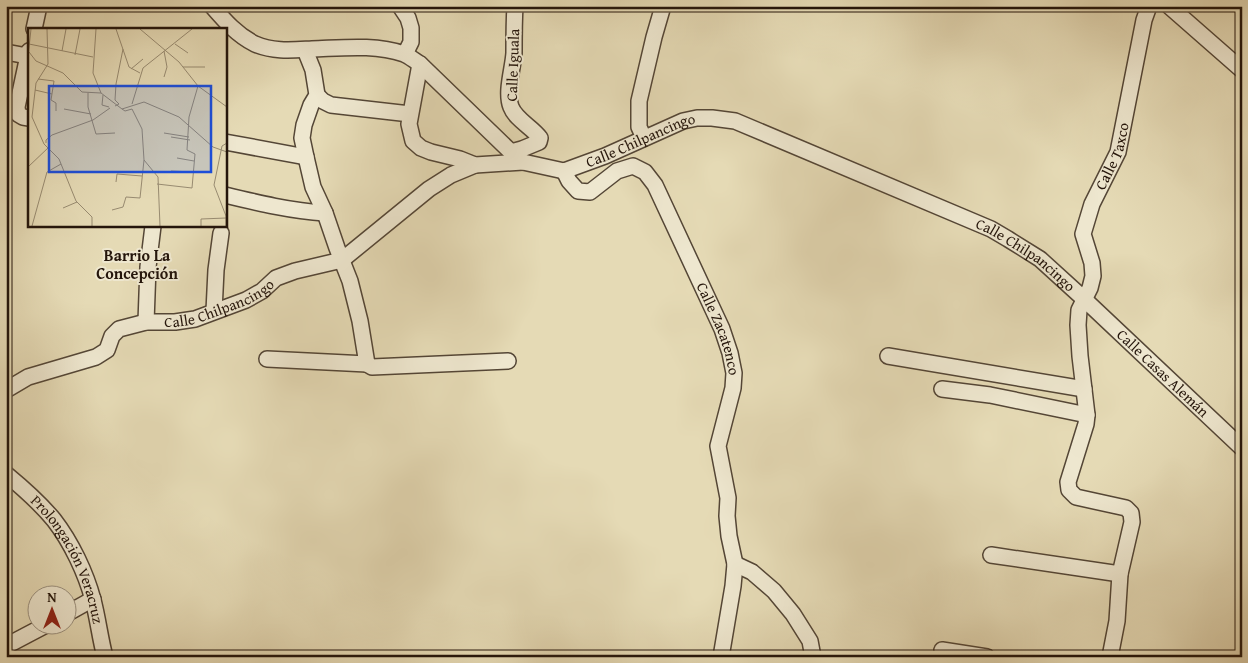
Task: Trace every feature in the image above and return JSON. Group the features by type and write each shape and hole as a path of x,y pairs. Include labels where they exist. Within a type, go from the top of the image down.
{"street":[{"path":"34,28 39,6"},
{"path":"212,6 235,31 254,43 271,49 305,50 359,47 405,54 420,64 523,162"},
{"path":"400,6 408,18 410,28 410,42 405,54"},
{"name":"Calle Iguala","path":"511,152 539,142 540,138 517,116 511,108 509,101 514,54 515,6"},
{"path":"644,138 638,119 640,101 663,6"},
{"name":"Calle Taxco","path":"1120,574 1132,522 1131,513 1126,508 1076,497 1069,490 1068,482 1087,415 1078,325 1079,310 1090,288 1093,276 1092,263 1083,234 1092,204 1118,152 1144,20 1149,6"},
{"path":"1169,6 1242,70"},
{"path":"305,50 313,70 317,95 304,125 302,138 313,187 325,213 350,281 360,321 367,364"},
{"path":"6,52 28,53 17,107 18,114 28,118"},
{"path":"420,64 409,124 413,141 421,148 475,165 523,162 564,171"},
{"path":"317,95 330,105 410,114"},
{"name":"Calle Chilpancingo","path":"564,171 605,156 683,121 712,118 736,121 991,230 1040,259 1084,299"},
{"path":"226,142 306,157"},
{"name":"Calle Chilpancingo","path":"6,390 28,377 96,357 107,350 112,336 119,329 146,322 175,322 195,319 246,300 262,291 276,278 295,271 342,260 429,189 451,175 475,165"},
{"name":"Calle Zacatenco","path":"564,171 569,181 578,191 590,192 617,171 633,166 646,172 656,185 722,329 730,353 734,372 733,388 718,446 728,498 729,536 735,564 721,657"},
{"path":"226,195 304,212 325,213"},
{"path":"146,322 148,268 154,226"},
{"path":"214,311 216,270 221,233"},
{"name":"Calle Casas Alemán","path":"1084,299 1242,448"},
{"path":"888,356 1084,389"},
{"path":"267,360 367,364 372,367 508,361"},
{"path":"942,389 990,395 1087,415"},
{"name":"Prolongación Veracruz","path":"6,474 28,493 54,520 80,562 93,599 105,657"},
{"path":"991,556 1120,574 1118,621 1110,657"},
{"path":"735,564 752,572 780,598 793,614 810,641 813,657"},
{"path":"78,607 93,599"},
{"path":"6,646 28,634"},
{"path":"942,650 987,657"}],"district":[{"name":"Barrio La Concepción","path":"137,264"}]}
